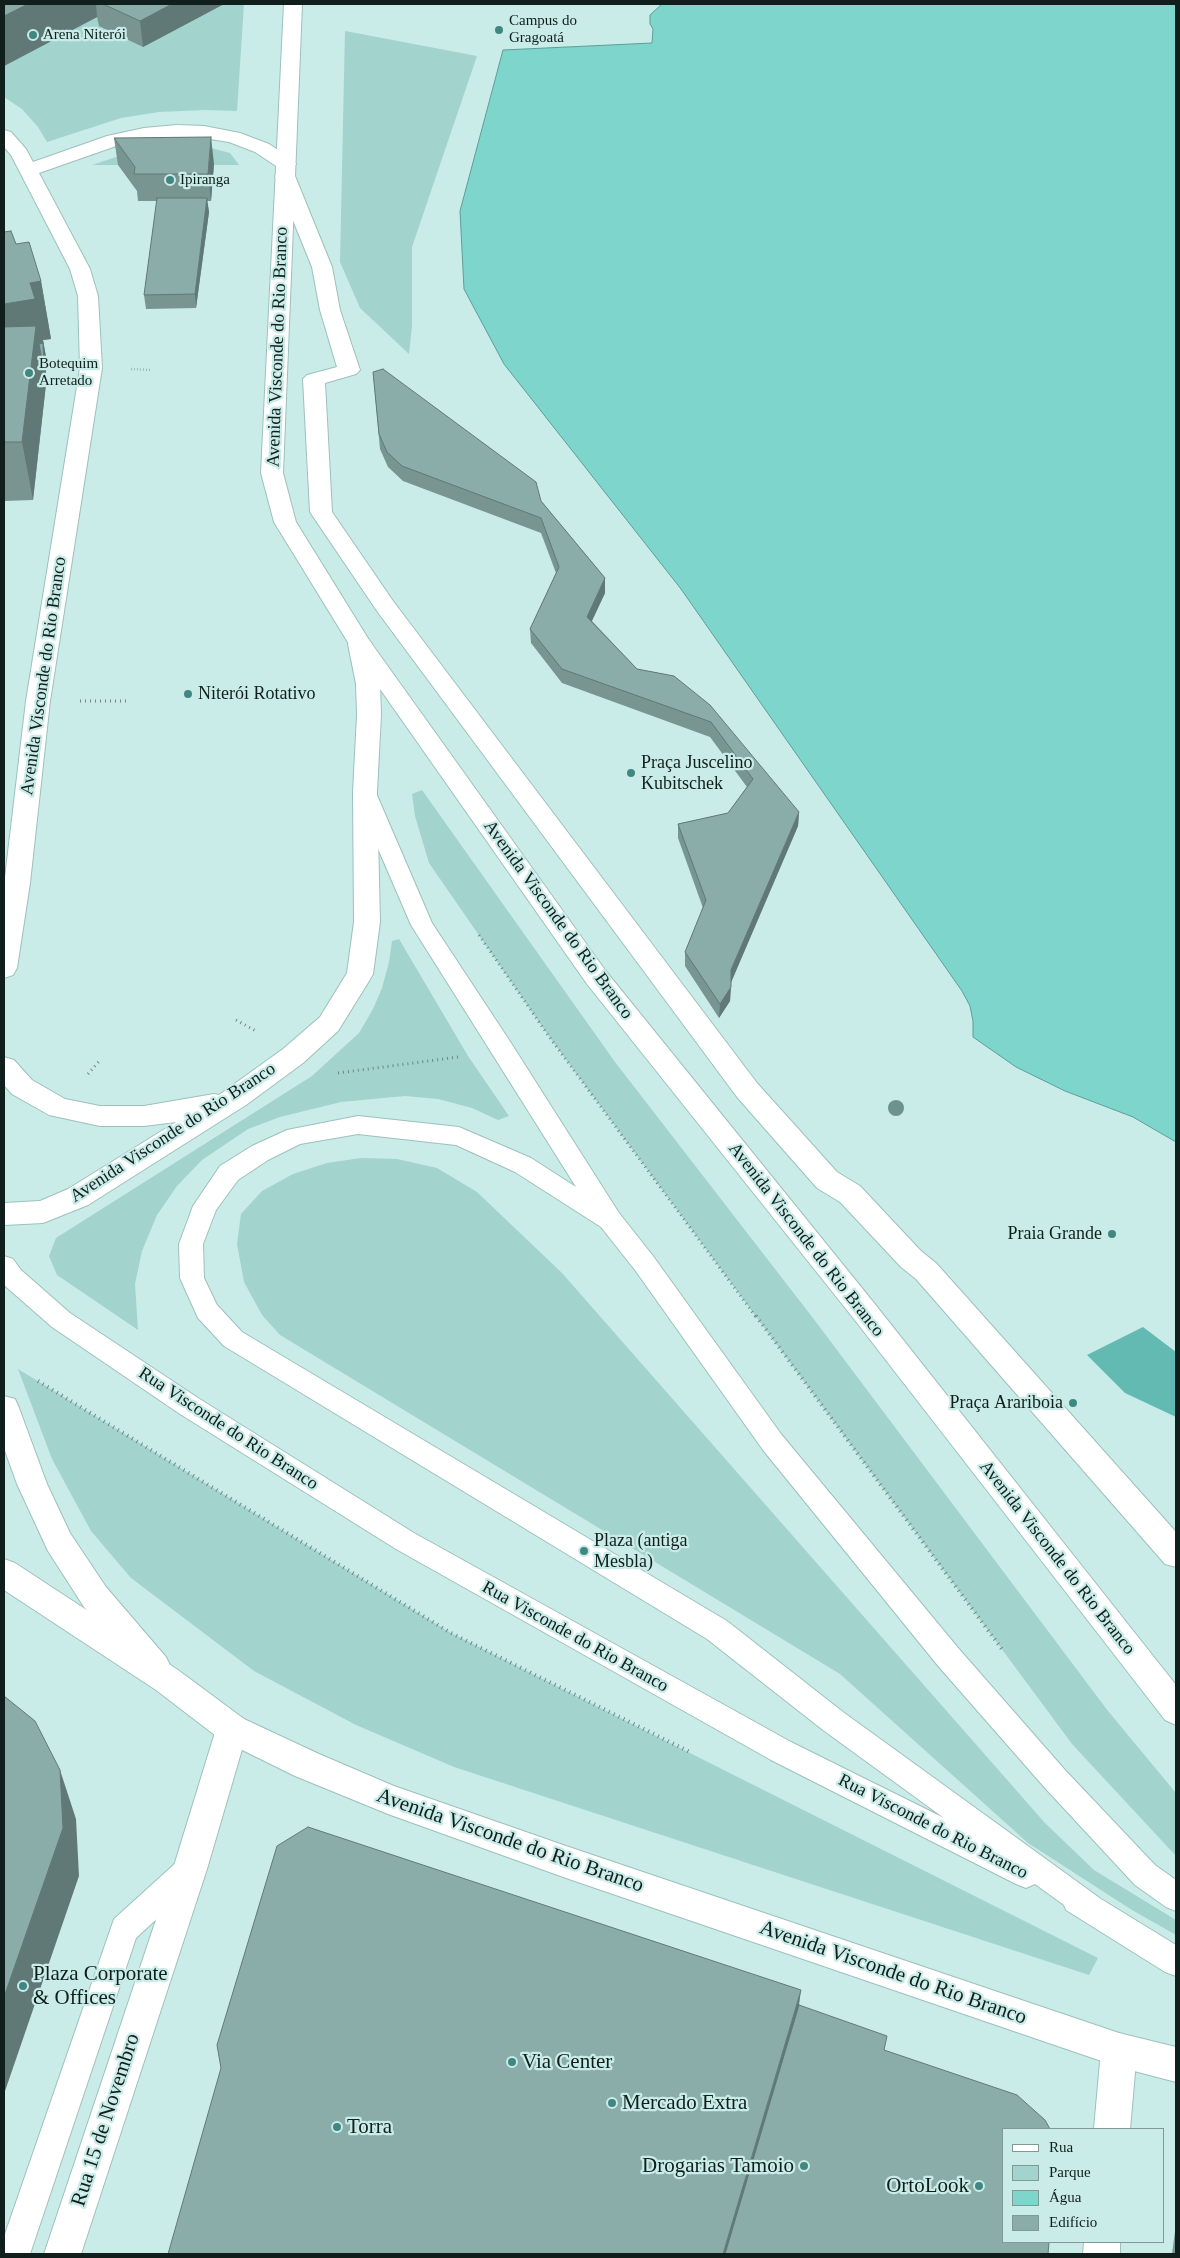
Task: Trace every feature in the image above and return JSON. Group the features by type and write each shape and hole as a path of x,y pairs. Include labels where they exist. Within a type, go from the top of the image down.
{"street":[{"name":"Avenida Visconde do Rio Branco","path":"293,4 272,473 285,522 360,644 596,976 864,1312 1176,1710"},
{"path":"29,170 114,140 144,134 177,131 204,132 233,137 262,148 286,170 322,267 330,310 349,370 314,379 321,512 385,606 747,1090 828,1180 850,1194 932,1278 1172,1545"},
{"name":"Avenida Visconde do Rio Branco","path":"4,136 19,153 29,170 80,269 88,296 91,368 38,701 17,883 4,968"},
{"name":"Avenida Visconde do Rio Branco","path":"4,1214 43,1212 78,1197 236,1098 292,1056 329,1024 360,974 367,922 365,792 369,715 368,684 360,644"},
{"path":"4,1067 22,1087 59,1108 100,1116 153,1115 187,1110 236,1098"},
{"name":"Avenida Visconde do Rio Branco","path":"4,1408 32,1484 59,1542 95,1598 167,1680 232,1729 307,1765 388,1799 566,1862 1119,2050 1176,2065"},
{"path":"4,1573 167,1680"},
{"name":"Rua 15 de Novembro","path":"62,2254 190,1869 232,1729"},
{"path":"1112,2128 1119,2050"}],"lane":[{"path":"365,792 422,925 504,1049 610,1220 644,1264 772,1442 949,1658 1055,1780 1145,1875 1176,1897"},
{"path":"610,1220 523,1165 459,1136 358,1126 295,1136 260,1153 229,1173 205,1206 191,1244 192,1278 207,1311 232,1339 717,1630 833,1721 1090,1907"},
{"name":"Rua Visconde do Rio Branco","path":"4,1266 12,1277 61,1320 189,1406 406,1541 781,1751 1090,1907 1176,1962"},
{"path":"14,2254 124,1929 190,1869"}],"path":[{"path":"478,934 550,1038 1009,1658"},
{"path":"35,1379 451,1633 694,1754"}],"green space":[{"path":"4,4 244,4 237,111 159,112 121,118 47,142 38,127 22,109 4,97"},
{"path":"345,31 477,56 412,247 412,326 409,354 360,308 340,262"},
{"path":"207,147 230,153 239,165 92,165 140,149"},
{"path":"422,790 615,1062 816,1322 1108,1711 1176,1793 1176,1856 1072,1744 550,1038 429,863 415,816 412,794"},
{"path":"399,939 468,1056 509,1116 498,1120 472,1108 438,1099 405,1096 341,1102 280,1117 248,1129 202,1160 177,1186 157,1215 142,1251 135,1284 138,1330 57,1275 49,1256 56,1238 312,1076 359,1033 373,1009 382,988 392,941"},
{"path":"361,1158 397,1159 437,1168 477,1192 562,1273 1045,1823 1094,1870 1176,1920 1176,1935 1132,1910 1028,1843 840,1674 280,1335 262,1315 244,1282 237,1244 241,1214 262,1191 293,1174 327,1163"},
{"path":"18,1369 451,1633 1098,1958 1089,1975 454,1767 356,1725 254,1671 131,1578 91,1531 52,1459"}],"shaded area":[{"path":"1143,1327 1176,1352 1176,1417 1125,1393 1087,1355"}],"water":[{"path":"662,4 1176,4 1176,1142 1133,1117 1065,1091 1016,1067 973,1037 973,1021 970,1006 962,991 681,589 504,364 464,289 460,211 503,50 652,43 653,29 650,24 650,15"}],"building":[{"path":"4,4 28,4 4,16"},
{"path":"103,4 172,4 140,21"},
{"path":"211,137 208,174 134,174 135,167 114,138"},
{"path":"157,198 207,198 195,294 144,295"},
{"path":"11,231 16,244 29,242 41,281 30,283 35,299 4,304 4,232"},
{"path":"36,326 22,442 4,442 4,327"},
{"path":"43,343 44,370 39,344"},
{"path":"383,369 536,482 541,501 605,578 587,617 637,669 674,676 710,705 799,812 731,970 731,987 720,1004 685,952 706,900 678,824 728,813 753,779 711,722 562,669 530,629 559,567 541,518 402,466 387,452 379,434 373,372"},
{"path":"4,1696 35,1721 60,1770 63,1828 4,1997"},
{"name":"Via Center","path":"308,1827 801,1990 723,2254 168,2254 221,2068 217,2045 277,1846"},
{"path":"799,2005 887,2036 884,2050 1017,2095 1045,2120 1049,2128 1002,2128 1002,2243 1049,2243 1048,2254 725,2254"}],"place":[{"name":"Campus do Gragoatá","path":"499,30"},
{"name":"Arena Niterói","path":"33,35"},
{"name":"Ipiranga","path":"170,180"},
{"name":"Botequim Arretado","path":"29,373"},
{"name":"Niterói Rotativo","path":"188,694"},
{"name":"Praça Juscelino Kubitschek","path":"631,773"},
{"name":"Praia Grande","path":"1112,1234"},
{"name":"Praça Arariboia","path":"1073,1403"},
{"name":"Plaza (antiga Mesbla)","path":"584,1551"},
{"name":"Plaza Corporate & Offices","path":"23,1986"},
{"name":"Via Center","path":"512,2062"},
{"name":"Mercado Extra","path":"612,2103"},
{"name":"Torra","path":"337,2127"},
{"name":"Drogarias Tamoio","path":"804,2166"},
{"name":"OrtoLook","path":"979,2186"}]}
